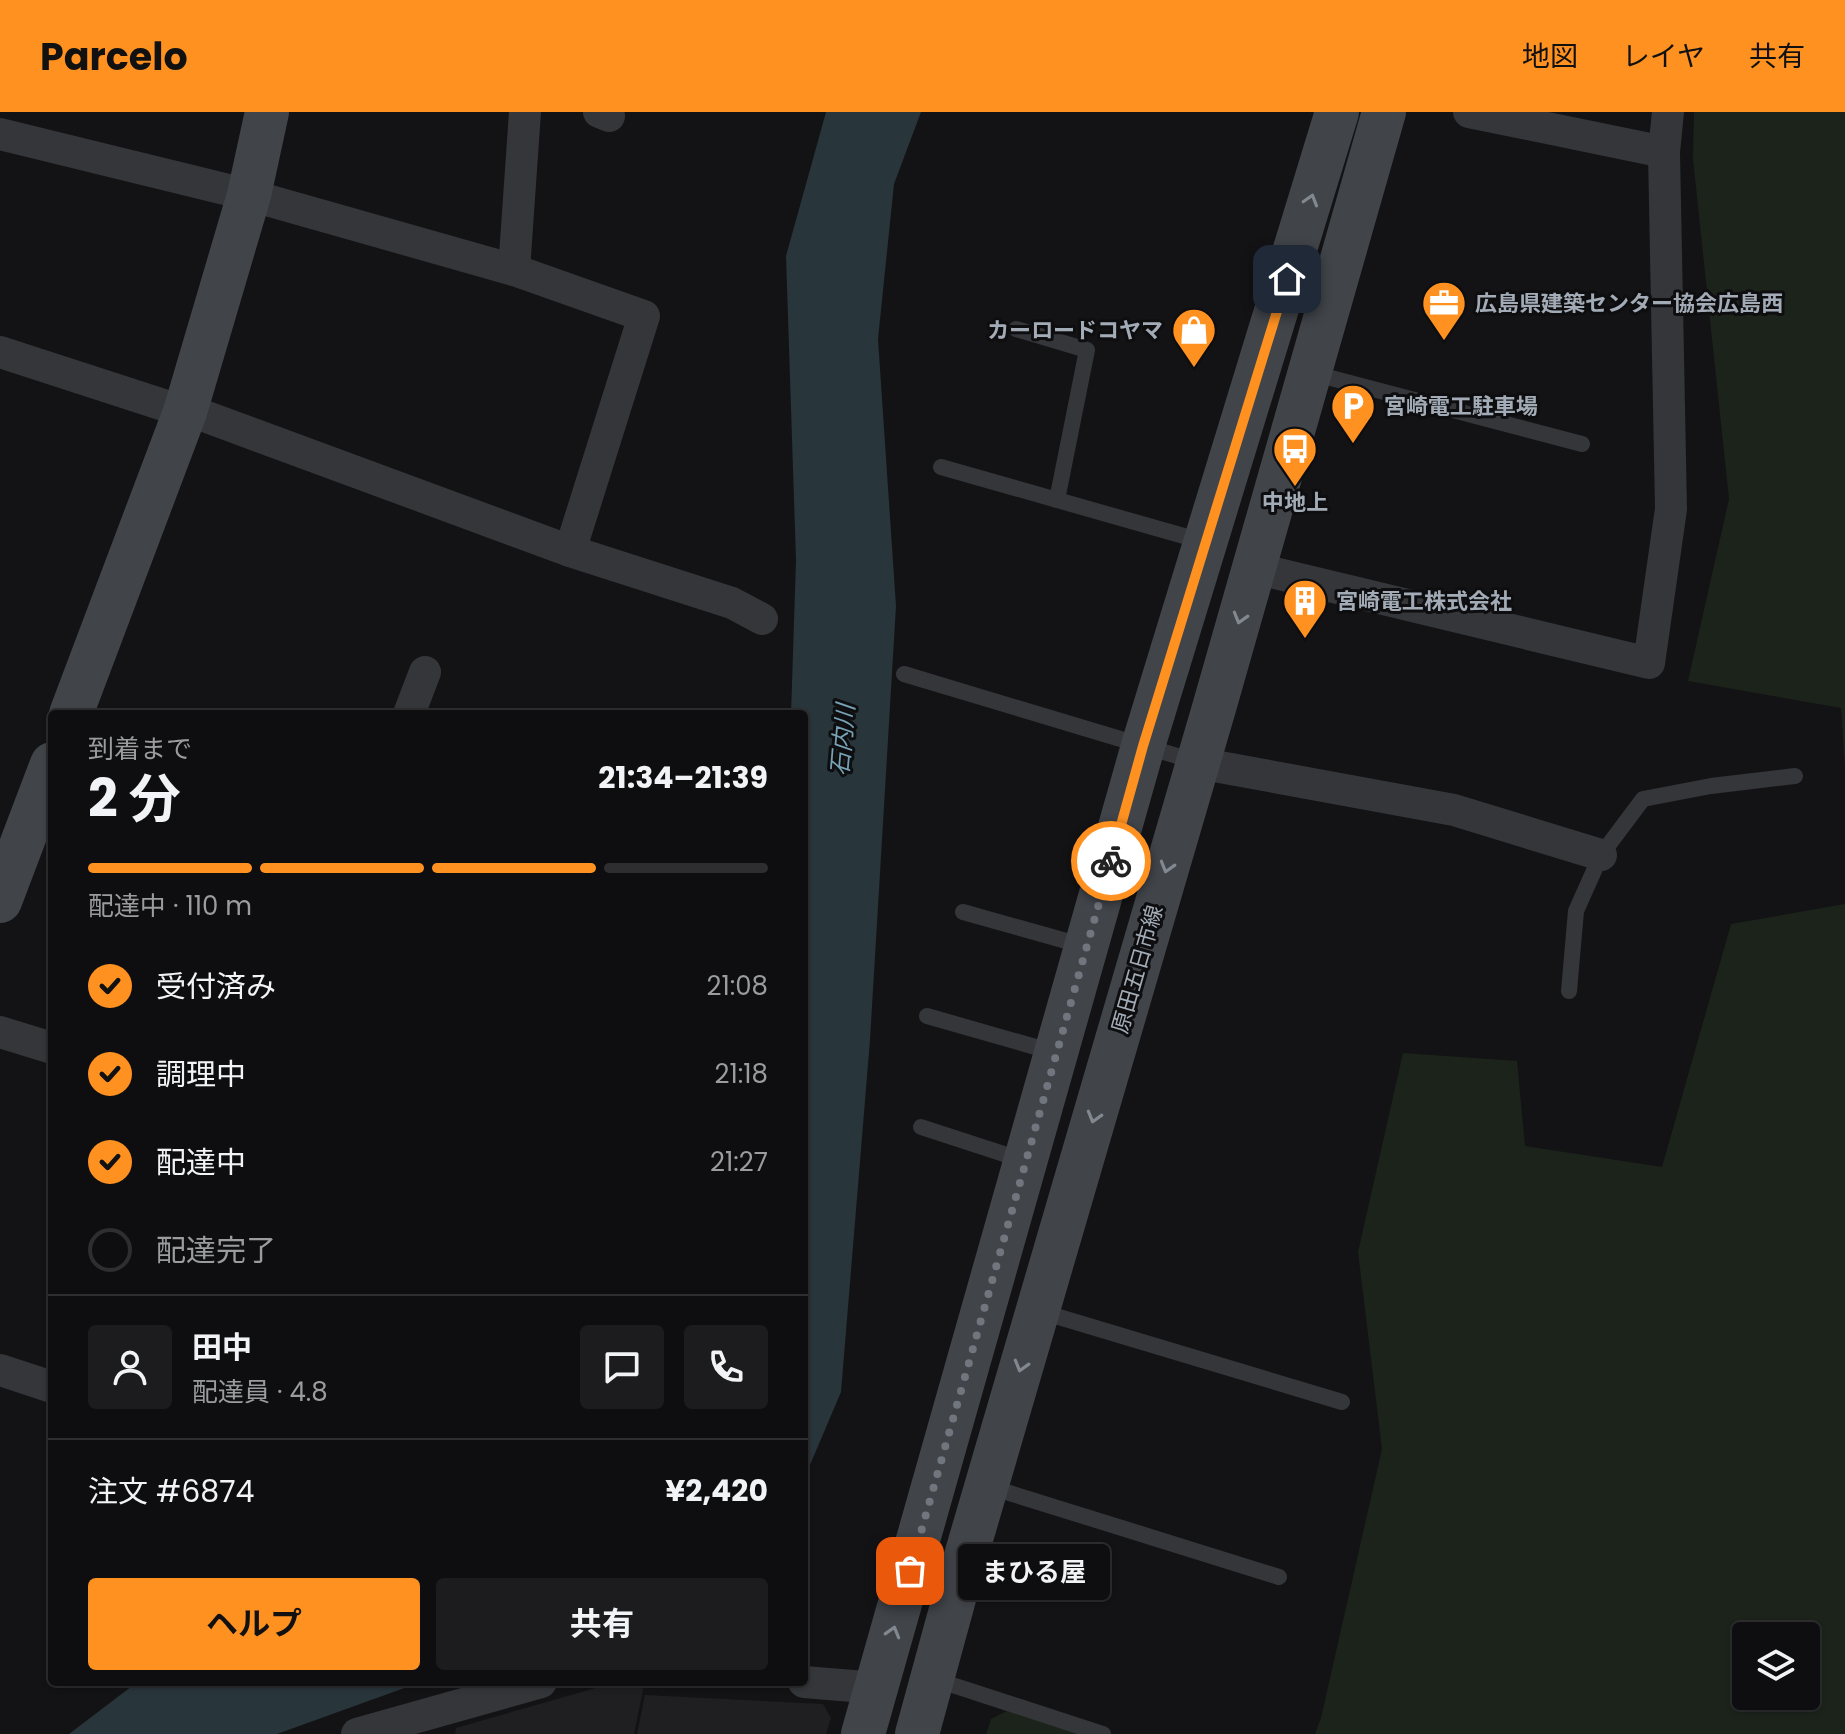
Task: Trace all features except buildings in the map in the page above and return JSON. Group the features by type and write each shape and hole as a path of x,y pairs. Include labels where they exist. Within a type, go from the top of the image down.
{"main road":[{"path":"73,710 185,412 249,195 267,112"},
{"path":"863,1734 1143,746 1337,112"},
{"name":"原田五日市線","path":"917,1734 986,1485 1198,763 1384,112"},
{"path":"0,901 48,775"}],"street":[{"path":"514,270 525,112"},
{"path":"1469,112 1664,152"},
{"path":"1254,568 1649,663 1671,509 1664,152 1668,112"},
{"path":"0,134 249,195 514,270 644,316 570,551"},
{"path":"0,352 207,417 570,551 732,603 762,619"},
{"path":"411,710 425,672"},
{"path":"1198,763 1454,810 1601,855"},
{"path":"0,1032 48,1047"},
{"path":"0,1370 48,1386"},
{"path":"808,1682 877,1688"},
{"path":"357,1734 527,1686"}],"lane":[{"path":"1016,329 1087,350 1057,500"},
{"path":"1310,372 1582,444"},
{"path":"941,467 1207,542"},
{"path":"904,674 1198,763"},
{"path":"1569,991 1576,911 1601,855 1643,799 1711,786 1795,776"},
{"path":"963,912 1087,947"},
{"path":"927,1016 1057,1053"},
{"path":"921,1127 1026,1161"},
{"path":"1037,1310 1342,1402"},
{"path":"986,1485 1279,1577"},
{"path":"933,1678 1103,1734"}],"shaded area":[{"path":"1694,112 1845,112 1845,769 1841,708 1688,681 1729,499 1693,159"},
{"path":"1845,904 1845,1734 1315,1734 1382,1449 1358,1252 1403,1053 1517,1061 1525,1146 1662,1167 1731,924"},
{"path":"603,1686 644,1686 634,1734 455,1734 456,1728"},
{"path":"645,1695 823,1704 831,1718 826,1734 637,1734"},
{"path":"1007,1711 1083,1734 986,1734 991,1719"}],"water":[{"name":"石内川","path":"826,112 921,112 894,184 878,339 896,606 870,1040 841,1392 808,1470 808,710 791,710 796,560 786,256"},
{"path":"132,1686 410,1686 277,1734 69,1734"}],"way so far":[{"path":"910,1571 1111,861"}],"place":[{"name":"広島県建築センター協会広島西","path":"1444,342"},
{"name":"カーロードコヤマ","path":"1194,369"},
{"name":"宮崎電工駐車場","path":"1353,445"},
{"name":"中地上","path":"1295,488"},
{"name":"宮崎電工株式会社","path":"1305,640"},
{"name":"まひる屋","path":"910,1571"}],"route":[{"path":"1111,861 1143,746 1287,279"}]}
